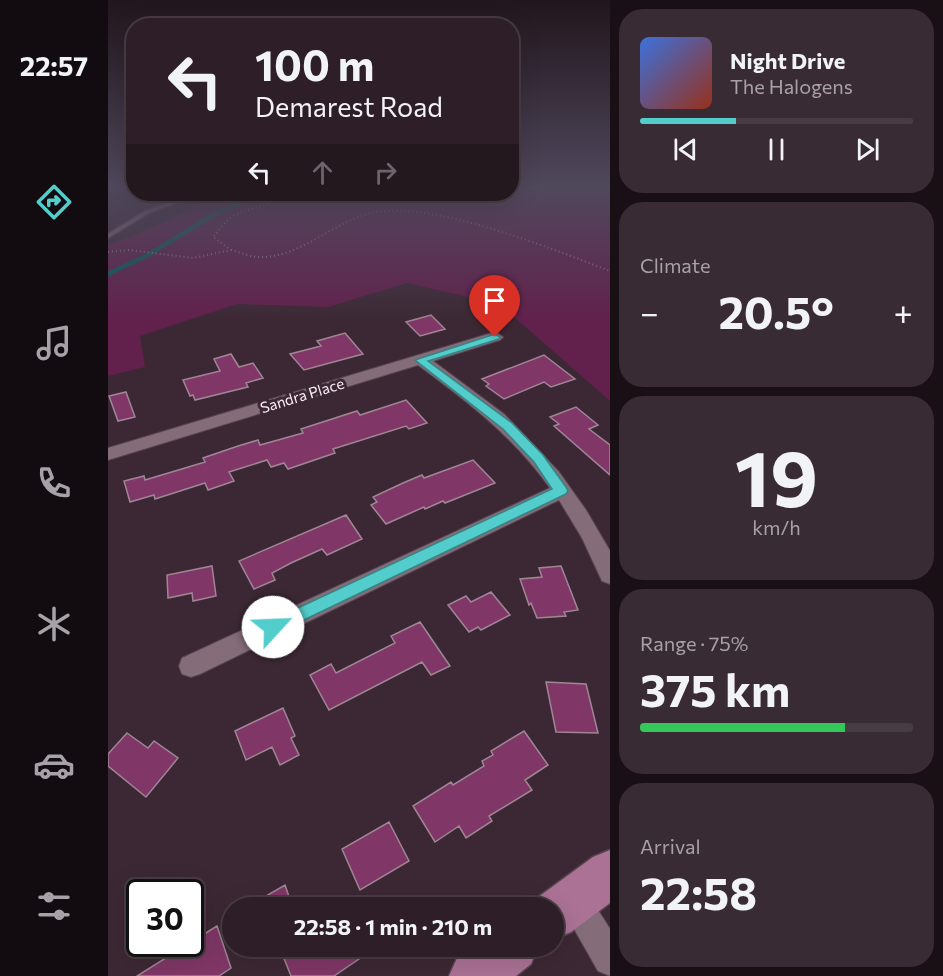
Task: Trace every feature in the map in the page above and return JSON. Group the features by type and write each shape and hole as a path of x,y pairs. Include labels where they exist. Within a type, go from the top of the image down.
{"main road":[{"path":"475,976 499,957"}],"street":[{"name":"Sandra Place","path":"108,454 495,337"},
{"path":"420,360 507,426 538,459 591,534 610,574"},
{"path":"191,666 561,491"},
{"path":"579,896 610,959"}],"path":[{"path":"216,233 213,237 231,250 258,257 274,255 325,233"},
{"path":"502,233 610,271"},
{"path":"108,252 141,251 194,258 231,250"}],"shaded area":[{"path":"140,233 610,233 610,401 499,304 407,283 328,307 237,304 140,336 145,367 108,376 108,245"}],"building":[{"path":"431,315 445,329 420,336 406,322"},
{"path":"345,333 363,354 304,370 290,354 321,346 317,341"},
{"path":"231,354 239,367 253,363 263,378 246,383 248,387 195,400 193,395 190,396 183,380 220,371 214,359"},
{"path":"544,355 575,379 551,387 544,382 504,399 486,386 489,384 482,379"},
{"path":"126,392 135,417 118,421 109,396"},
{"path":"406,400 427,423 409,429 406,426 333,449 335,453 288,469 284,463 271,467 267,460 229,472 234,481 208,490 205,483 155,499 154,495 130,502 124,481 144,476 145,480 205,462 203,458 238,446 258,440 260,445 303,433 301,429 357,411 360,415"},
{"path":"576,407 598,425 589,429 610,445 610,475 554,426 559,424 550,417"},
{"path":"473,460 495,483 445,503 443,501 425,509 424,507 386,524 371,505 377,502 373,497 403,483 422,475 424,478"},
{"path":"346,515 362,539 327,555 322,549 291,563 272,573 275,580 254,589 239,561"},
{"path":"212,566 216,596 193,601 192,593 168,598 167,575"},
{"path":"561,566 578,610 564,612 566,616 537,618 531,603 529,605 520,579 542,577 539,568"},
{"path":"491,592 510,615 481,630 478,627 469,632 448,605 466,596 471,602"},
{"path":"420,622 450,666 431,675 422,662 329,710 310,675 331,664 336,673 395,643 391,636"},
{"path":"546,682 586,684 598,733 556,732"},
{"path":"283,708 295,736 291,738 299,755 280,765 272,747 246,760 235,731"},
{"path":"524,731 548,765 525,780 532,790 489,816 492,821 466,838 459,826 435,842 413,806 451,782 453,785 484,766 482,761 493,755 491,751"},
{"path":"127,733 148,748 154,741 178,758 146,797 108,766 108,754"},
{"path":"389,822 409,861 360,890 342,849"},
{"path":"285,885 289,897 264,897"},
{"path":"217,926 222,941 222,957 227,957 231,968 219,976 137,976 167,957 204,957 204,934"},
{"path":"283,957 358,957 359,959 334,976 291,976"}],"waterway":[{"path":"108,274 148,255 185,233"}],"route":[{"path":"273,627 561,491 538,459 507,426 479,402 420,360 495,337"}]}
